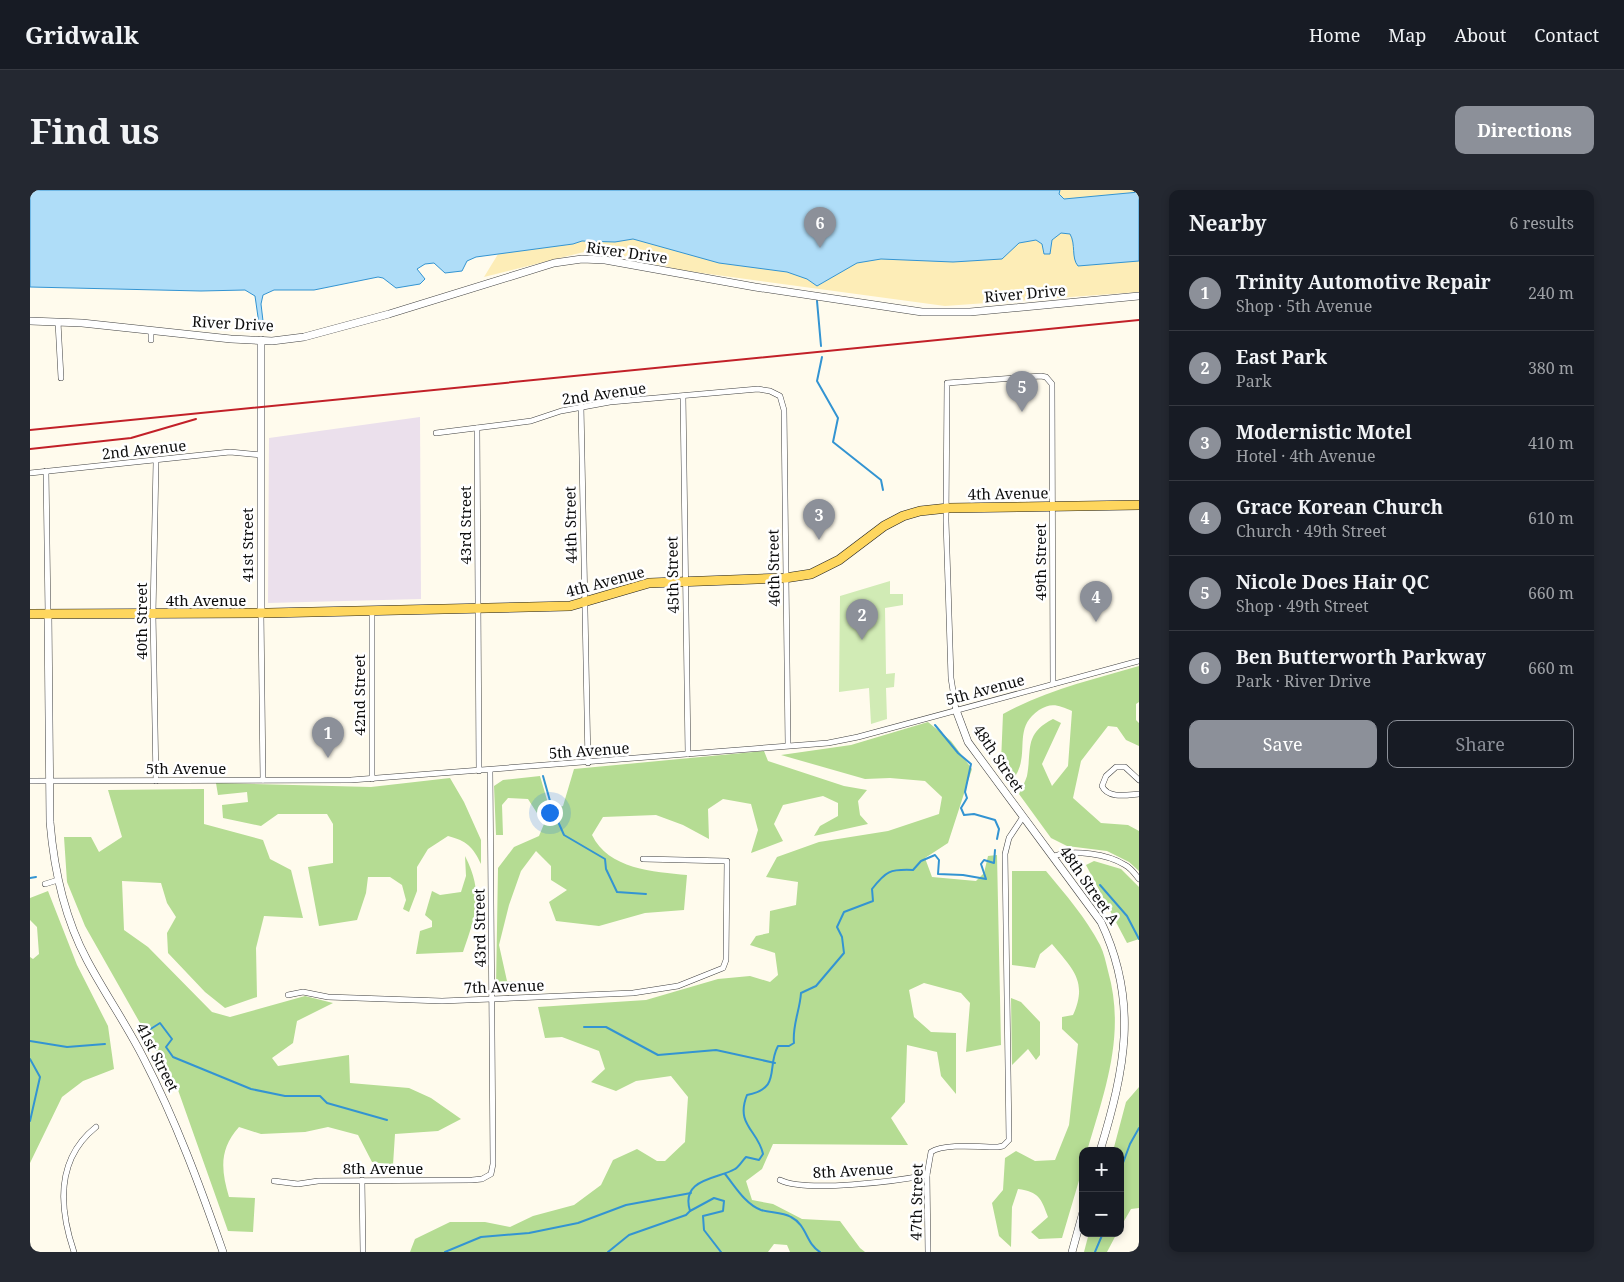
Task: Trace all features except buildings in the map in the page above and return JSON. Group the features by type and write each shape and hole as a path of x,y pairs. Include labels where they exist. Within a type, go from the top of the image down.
{"main road":[{"name":"4th Avenue","path":"30,614 261,614 570,606 649,582 785,578 811,574 829,566 884,526 903,516 920,511 948,508 1139,505"}],"street":[{"name":"River Drive","path":"30,321 261,340 304,337 389,314 554,263 582,259 605,260 746,286 940,313 1019,308 1139,296"},
{"path":"58,322 61,378"},
{"path":"151,331 151,340"},
{"name":"41st Street","path":"261,340 263,780"},
{"name":"48th Street","path":"1023,817 968,742 956,710 951,678 948,530 946,521 948,508 947,383 1034,376 1046,377 1050,380"},
{"name":"49th Street","path":"1050,380 1053,391 1053,684"},
{"name":"2nd Avenue","path":"436,433 531,421 582,406 758,389 777,393"},
{"name":"46th Street","path":"777,393 783,401 784,410 788,746"},
{"name":"45th Street","path":"682,396 688,754"},
{"name":"44th Street","path":"582,406 588,763"},
{"name":"43rd Street","path":"477,428 479,771"},
{"name":"2nd Avenue","path":"30,472 156,462 230,452 261,455"},
{"name":"40th Street","path":"156,462 153,614 156,781"},
{"path":"46,471 48,614"},
{"name":"42nd Street","path":"372,611 372,779"},
{"name":"41st Street","path":"48,614 50,822 58,880 67,912 87,959 144,1057 174,1121 223,1252"},
{"name":"5th Avenue","path":"30,781 372,779 843,741 1139,661"},
{"path":"1139,780 1125,767 1116,767 1106,776 1102,786 1104,790 1115,795 1139,794"},
{"name":"43rd Street","path":"490,770 493,1164 491,1174"},
{"name":"48th Street A","path":"1023,817 1054,856 1112,939 1121,964 1128,993 1130,1023 1128,1050 1101,1147"},
{"name":"47th Street","path":"928,1252 927,1174 931,1152 936,1149 956,1147 998,1147 1008,1143 1010,1134 1005,854 1009,838 1023,817"},
{"path":"1054,856 1077,854 1104,857 1125,865 1139,879"},
{"name":"7th Avenue","path":"288,995 303,992 314,996 349,998 492,1000 664,990 718,971 725,965 726,960 728,860 643,859"},
{"path":"45,884 58,880"},
{"path":"74,1252 64,1215 63,1184 71,1158 86,1134 96,1127"},
{"name":"8th Avenue","path":"274,1181 298,1184 318,1181 472,1180 482,1179 491,1174"},
{"name":"8th Avenue","path":"780,1180 794,1185 871,1183 927,1174"},
{"path":"362,1180 363,1252"},
{"path":"1072,1252 1079,1227"}],"shaded area":[{"path":"420,417 421,599 268,603 269,438"}],"green space":[{"path":"890,581 890,594 903,594 903,605 885,608 886,674 895,673 894,687 886,688 887,719 871,724 869,688 839,692 840,596"},
{"path":"1139,666 1139,702 1136,704 1136,720 1139,723 1139,746 1126,740 1117,727 1108,726 1081,761 1073,798 1101,823 1128,825 1139,831 1139,871 1129,862 1107,851 1067,846 1051,838 1019,794 1027,776 1033,736 1037,730 1053,719 1061,723 1042,764 1052,786 1068,766 1072,711 1051,705 1039,710 1031,717 1024,731 1021,763 1010,784 1001,762 1003,714 1053,692"},
{"path":"928,722 951,741 972,769 948,843 925,858 932,877 976,881 984,873 988,856 997,855 1001,1045 966,1052 970,1003 961,993 924,983 909,990 914,1017 931,1032 956,1033 956,1094 941,1076 937,1052 907,1045 905,1102 891,1118 908,1145 773,1144 762,1169 746,1181 752,1200 773,1204 802,1219 840,1221 865,1252 790,1252 787,1245 774,1244 768,1252 410,1252 415,1239 450,1222 485,1222 510,1227 533,1216 574,1205 601,1185 613,1160 637,1149 657,1161 665,1161 685,1142 688,1097 671,1076 636,1081 616,1091 591,1082 605,1069 599,1051 562,1037 545,1038 538,1007 646,1000 718,979 750,976 770,982 778,975 775,953 750,945 756,936 769,933 770,911 796,905 798,882 766,877 777,857 819,842 888,831 939,814 942,797 925,781 890,778 865,779 781,755 851,745"},
{"path":"764,751 768,761 844,786 867,790 858,801 860,815 868,824 814,836 820,826 838,816 838,803 823,796 783,805 774,824 783,841 751,853 758,830 751,804 723,799 708,809 709,839 683,825 656,815 603,817 592,835 599,846 609,855 633,867 687,875 684,910 645,913 599,926 556,921 549,902 567,890 551,880 551,866 536,851 521,871 509,905 499,945 507,981 521,982 517,990 496,987 498,868 514,847 539,836 544,824 528,799 508,798 502,805 503,835 496,835 494,786 503,780 540,776 550,810 563,806 574,769"},
{"path":"450,778 464,802 481,840 481,864 469,846 460,840 448,836 428,849 417,867 417,891 409,912 403,909 406,900 402,885 390,877 368,877 366,893 357,920 319,926 308,867 333,863 333,824 327,814 278,814 261,826 223,818 222,805 248,802 247,792 218,795 216,783 371,787"},
{"path":"204,789 204,824 263,840 270,859 291,870 303,918 264,916 256,948 257,997 225,1008 205,992 168,953 167,933 176,917 167,903 161,883 122,881 124,930 148,947 212,1012 230,1017 305,996 333,1003 297,1021 293,1043 272,1058 278,1066 349,1055 350,1083 409,1088 431,1098 461,1119 438,1131 395,1134 393,1165 372,1162 358,1135 328,1127 305,1132 261,1134 239,1127 232,1135 225,1152 224,1178 229,1197 255,1198 253,1232 228,1231 178,1090 85,926 67,882 64,837 91,837 99,852 122,837 108,790"},
{"path":"465,856 475,881 476,904 463,952 416,954 420,931 432,927 432,921 425,915 432,891 440,895 461,892 466,876"},
{"path":"1094,861 1121,869 1139,887 1139,939 1127,943 1086,865"},
{"path":"1012,871 1046,871 1082,916 1100,945 1113,994 1115,1017 1114,1040 1106,1084 1088,1147 1079,1147 1079,1181 1062,1238 1039,1239 1031,1232 1048,1217 1041,1201 1035,1194 1018,1189 1012,1207 1011,1247 999,1236 992,1203 1003,1190 1005,1158 1016,1151 1035,1161 1055,1160 1069,1125 1078,1044 1062,1029 1062,1017 1073,1015 1079,994 1076,976 1052,944 1040,954 1035,968 1012,965"},
{"path":"48,891 77,965 108,1026 114,1069 83,1081 62,1097 30,1163 30,957 33,959 39,954 37,927 30,920 30,898"},
{"path":"1011,998 1021,1002 1040,1022 1040,1055 1036,1060 1028,1049 1012,1065"},
{"path":"1139,1087 1139,1208 1131,1209 1124,1221 1124,1147 1114,1147 1126,1102"},
{"path":"1088,1237 1115,1237 1107,1252 1084,1252"}],"sand":[{"path":"1052,190 1139,190 1139,292 945,306 680,270 596,249 484,277 503,246"}],"water":[{"path":"30,190 1060,190 1059,194 1064,199 1139,192 1139,261 1078,266 1070,234 1061,233 1052,240 1050,254 1044,254 1042,244 1036,240 1019,243 1002,259 953,262 881,259 857,263 817,286 807,279 787,272 719,263 633,239 615,242 582,241 573,244 476,257 467,261 462,271 445,273 434,263 425,264 417,269 425,279 420,284 396,288 383,278 378,277 314,290 274,290 263,295 261,304 263,321 259,324 255,296 245,290 201,291 30,287"}],"waterway":[{"path":"817,301 821,346"},
{"path":"822,357 817,381 838,418 833,442 881,480 883,490"},
{"path":"935,725 958,753 971,764 965,792 967,798 961,808 964,815 974,814 995,820 999,829 997,839"},
{"path":"543,776 552,808 564,835 605,859 606,869 617,892 646,894"},
{"path":"721,1252 704,1230 703,1216 723,1211 724,1201 714,1198 690,1211 688,1200 690,1192 702,1181 735,1169 746,1157 759,1160 763,1154 757,1139 745,1121 744,1105 747,1095 758,1092 769,1082 778,1046 789,1046 794,1043 794,1030 801,993 816,986 844,953 842,937 837,927 844,912 873,901 872,889 889,872 913,870 921,861 935,855 939,860 938,874 963,875 986,879 981,864 984,860 994,863 995,850"},
{"path":"30,878 36,877"},
{"path":"1100,885 1127,916 1139,939"},
{"path":"149,1030 160,1023 172,1039 166,1047 173,1057 251,1089 285,1096 320,1096 327,1103 387,1120"},
{"path":"584,1027 606,1027 658,1055 716,1050 775,1063"},
{"path":"30,1041 67,1047 105,1044"},
{"path":"30,1059 40,1077 30,1121"},
{"path":"1124,1160 1139,1128"},
{"path":"725,1174 750,1204 761,1210 780,1213 796,1220 804,1229 815,1249 820,1252"},
{"path":"445,1252 481,1237 529,1233 578,1223 626,1205 691,1193"},
{"path":"608,1252 629,1235 686,1215 690,1211"},
{"path":"1095,1252 1101,1237"}],"railway":[{"path":"30,430 1139,320"},
{"path":"30,449 131,438 196,419"}],"place":[{"name":"Ben Butterworth Parkway","path":"820,248"},
{"name":"Nicole Does Hair QC","path":"1022,412"},
{"name":"Modernistic Motel","path":"819,540"},
{"name":"Grace Korean Church","path":"1096,622"},
{"name":"East Park","path":"862,640"},
{"name":"Trinity Automotive Repair","path":"328,758"}]}
